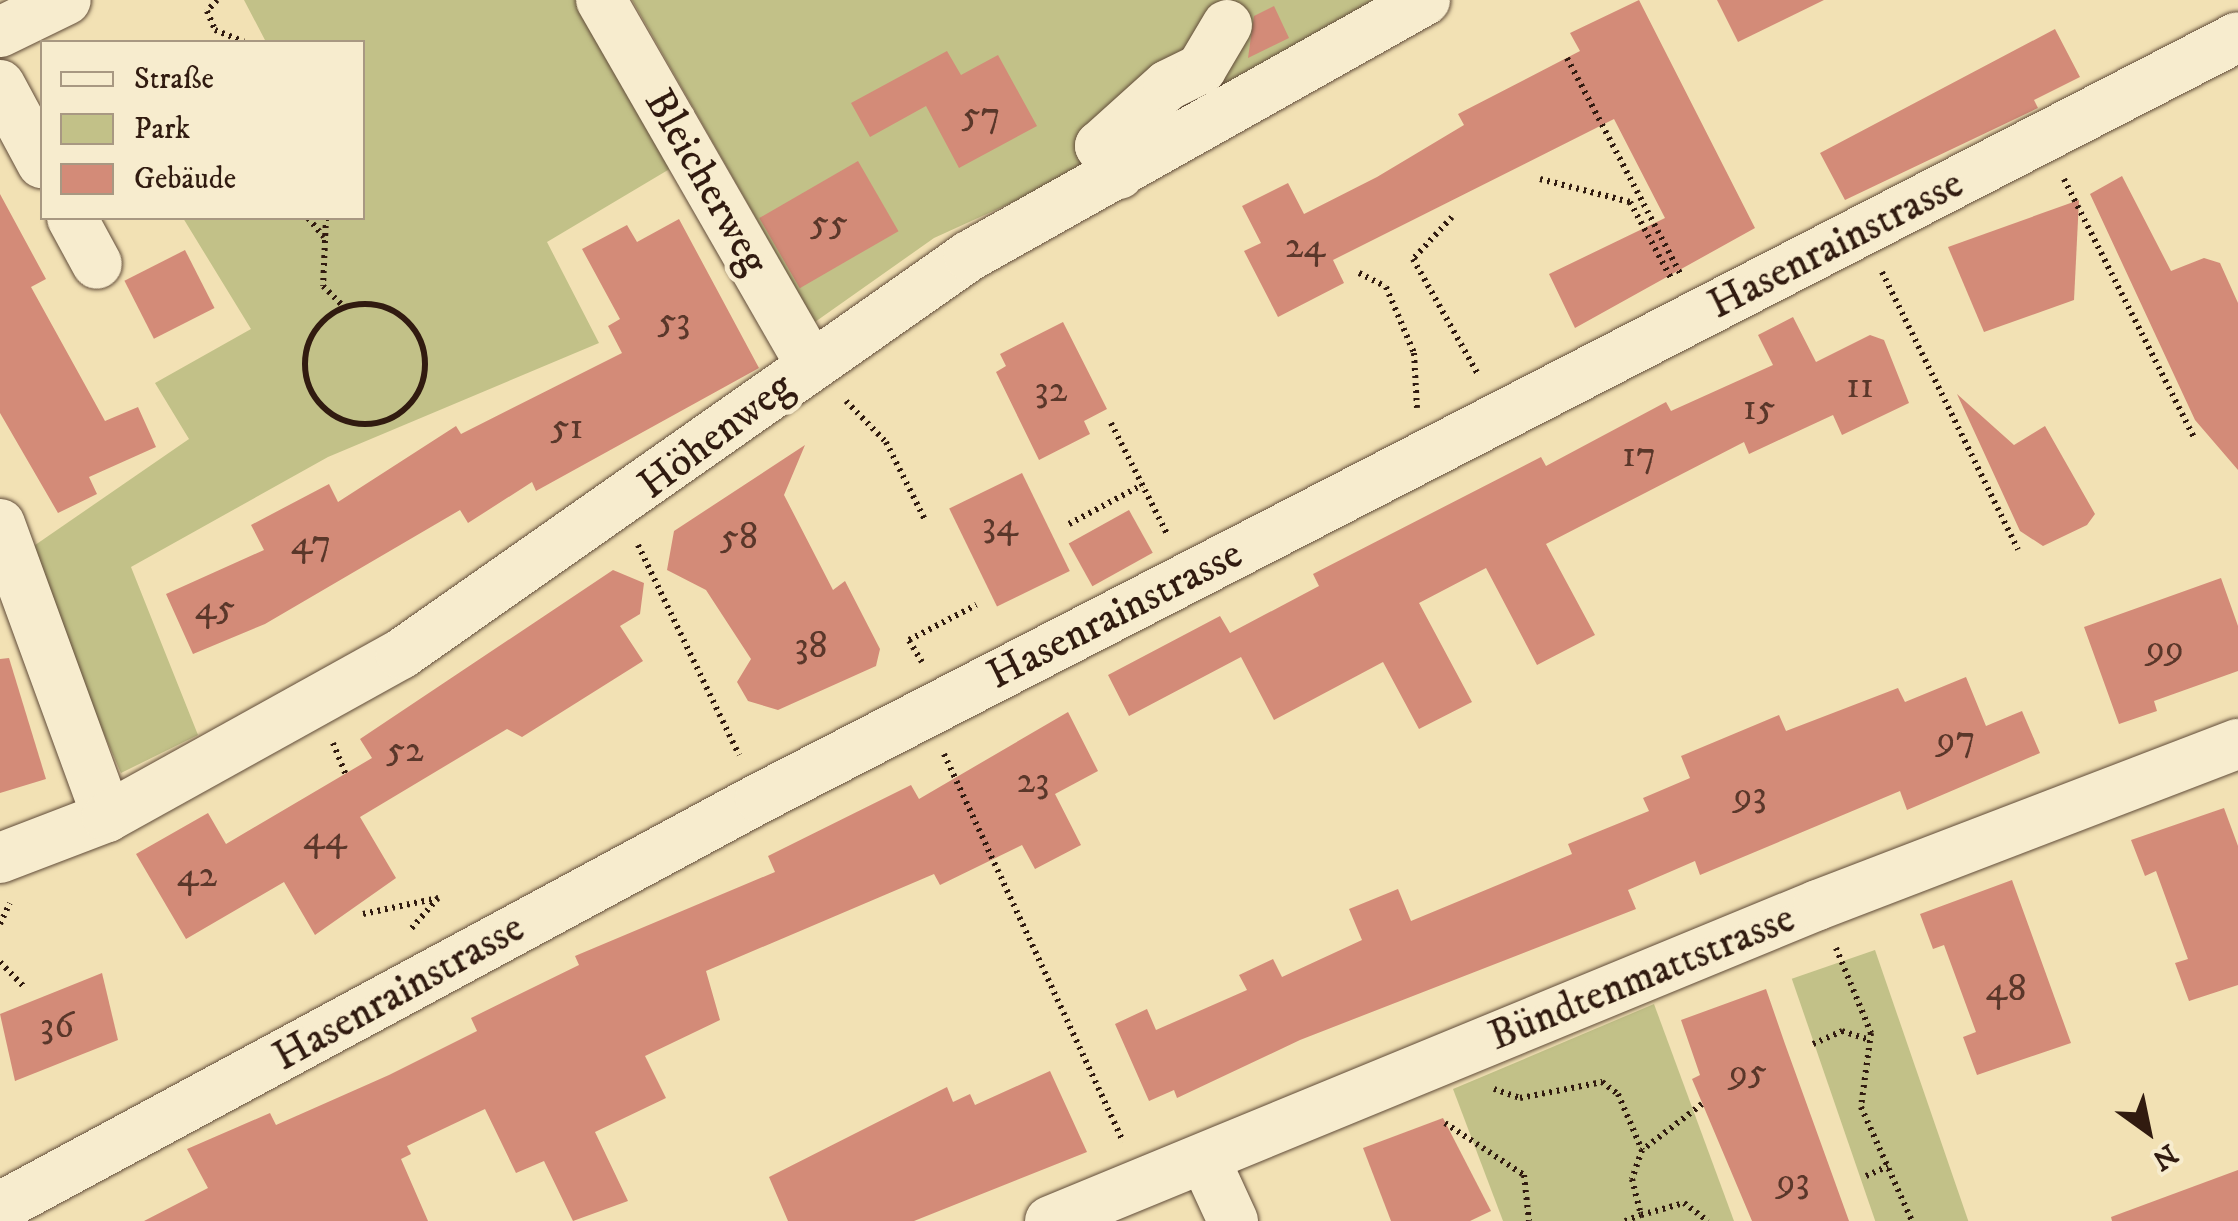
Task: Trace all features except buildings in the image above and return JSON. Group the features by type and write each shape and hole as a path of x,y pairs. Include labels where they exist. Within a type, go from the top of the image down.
{"street":[{"name":"Bleicherweg","path":"602,0 810,364"},
{"name":"Höhenweg","path":"0,858 107,818 401,654 620,508 810,364 968,256 1425,0"},
{"path":"1119,174 1100,146 1168,85 1201,69 1227,25"},
{"name":"Hasenrainstrasse","path":"0,1208 760,798 829,738 935,708 2238,37"},
{"path":"0,85 40,159"},
{"path":"73,220 97,264"},
{"path":"0,524 107,818"},
{"name":"Bündtenmattstrasse","path":"1050,1221 1818,905 2238,744"},
{"path":"1205,1160 1233,1221"}],"path":[{"path":"217,0 206,11 215,30 239,40"},
{"path":"1566,58 1697,316"},
{"path":"2043,137 2194,438"},
{"path":"1540,179 1630,202 1697,316"},
{"path":"1452,217 1414,260 1501,417"},
{"path":"310,220 325,238"},
{"path":"326,220 323,286 345,308 400,315 422,346 413,400 379,422 330,413 305,371 314,332 345,308"},
{"path":"1359,273 1386,287 1414,353 1419,460"},
{"path":"1910,324 2018,548"},
{"path":"810,364 886,442 925,520"},
{"path":"1111,424 1188,578"},
{"path":"1069,524 1142,485"},
{"path":"620,508 760,798"},
{"path":"976,605 909,640 1142,1184"},
{"path":"363,914 438,898 373,971 388,997"},
{"path":"1818,905 1869,1040 1861,1107 1912,1221"},
{"path":"0,962 26,988"},
{"path":"1813,1044 1842,1030 1869,1040"},
{"path":"1469,1049 1503,1096 1602,1082 1618,1094 1642,1150"},
{"path":"1641,1215 1632,1179 1642,1150 1702,1104"},
{"path":"1445,1123 1524,1176 1529,1221"},
{"path":"1866,1176 1888,1166"},
{"path":"1624,1221 1684,1203 1708,1221"}],"green space":[{"path":"244,0 578,0 673,167 547,242 599,343 328,457 131,567 198,735 121,773 25,552 189,439 155,383 251,329 184,220 365,220 365,40 265,40"},
{"path":"632,0 1420,0 1279,81 934,238 815,322"},
{"path":"1875,950 1968,1221 1875,1221 1792,979"},
{"path":"1654,1004 1734,1221 1503,1221 1453,1089"}]}
